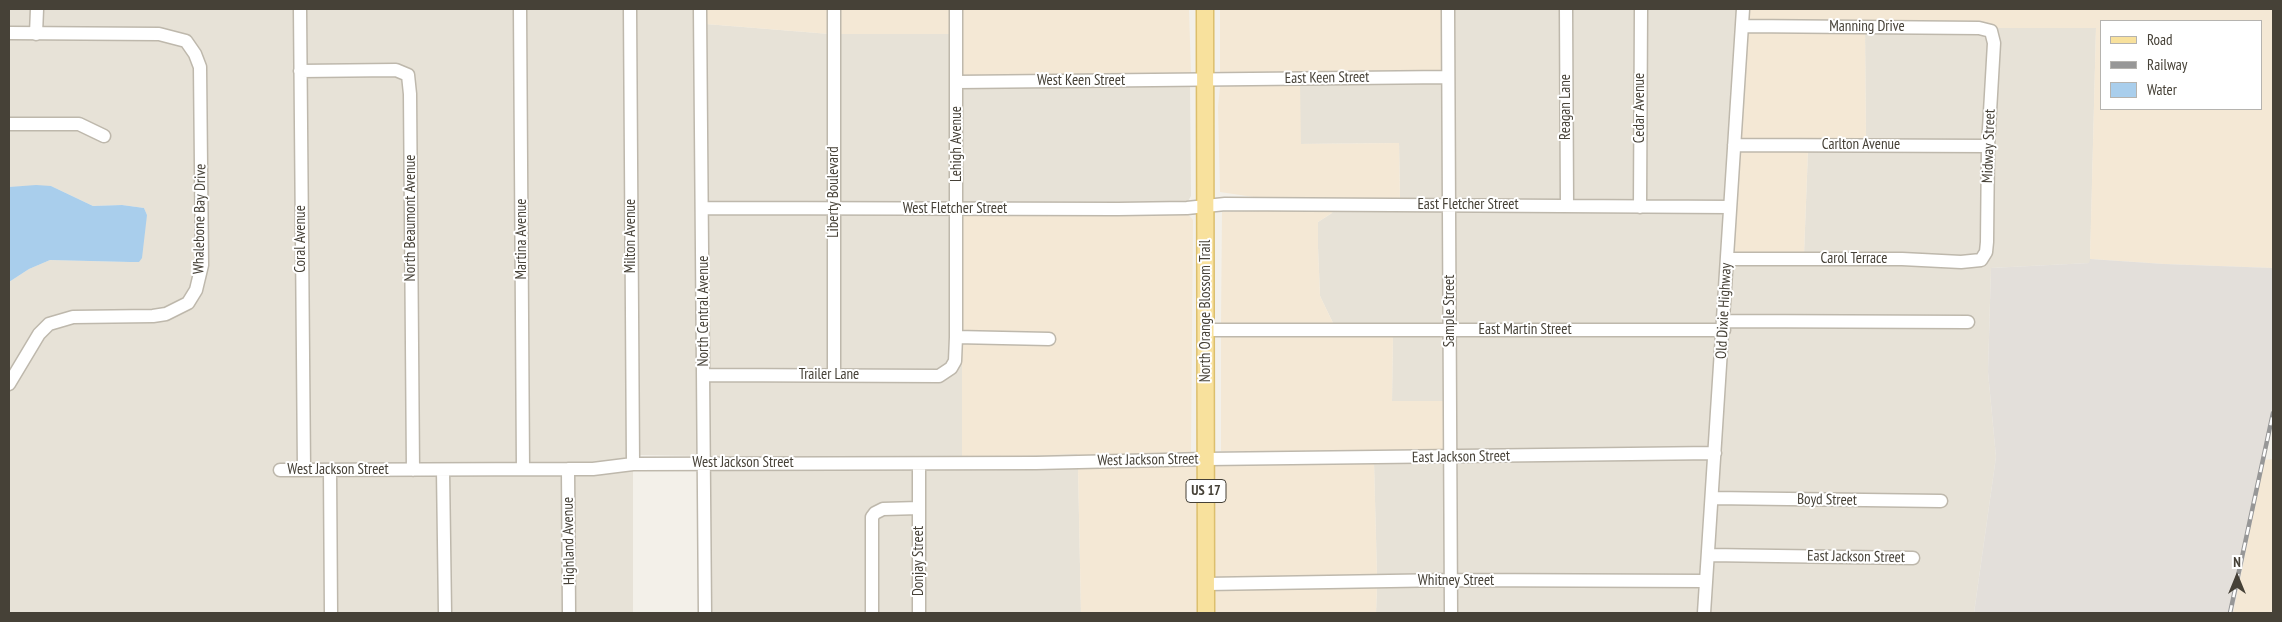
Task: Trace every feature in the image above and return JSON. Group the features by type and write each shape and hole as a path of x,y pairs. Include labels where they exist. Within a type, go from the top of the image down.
{"main road":[{"name":"North Orange Blossom Trail","path":"1205,9 1206,613"}],"street":[{"path":"9,33 36,34 37,9"},
{"name":"Coral Avenue","path":"300,9 304,470"},
{"name":"Martina Avenue","path":"520,9 523,469"},
{"name":"Milton Avenue","path":"630,9 633,464"},
{"name":"North Central Avenue","path":"700,9 705,613"},
{"name":"Liberty Boulevard","path":"834,9 834,374"},
{"name":"Lehigh Avenue","path":"951,368 955,361 956,337 956,9"},
{"name":"Sample Street","path":"1448,9 1451,613"},
{"name":"Reagan Lane","path":"1566,9 1567,206"},
{"name":"Cedar Avenue","path":"1640,207 1641,9"},
{"name":"Old Dixie Highway","path":"1704,613 1716,454 1743,9"},
{"name":"Manning Drive","path":"1742,26 1979,28 1991,31"},
{"name":"Midway Street","path":"1981,260 1986,252 1988,242 1988,146 1994,43 1991,31"},
{"name":"Whalebone Bay Drive","path":"9,384 39,334 49,324 73,317 153,316 166,314 188,303 196,290 202,265 200,67 195,54 186,41 159,34 36,34"},
{"name":"North Beaumont Avenue","path":"300,71 396,70 408,75 410,94 413,470"},
{"name":"East Keen Street","path":"1205,80 1448,77"},
{"name":"West Keen Street","path":"957,82 1205,80"},
{"path":"9,124 79,124 104,136"},
{"name":"Carlton Avenue","path":"1734,145 1988,146"},
{"name":"East Fletcher Street","path":"1206,206 1225,204 1730,207"},
{"name":"West Fletcher Street","path":"703,208 957,209 1206,206"},
{"name":"Carol Terrace","path":"1727,258 1902,259 1961,262 1981,260"},
{"name":"East Martin Street","path":"1206,330 1451,330 1968,322"},
{"path":"956,337 1049,339"},
{"name":"Trailer Lane","path":"704,375 834,374 938,376 945,374 951,368"},
{"name":"East Jackson Street","path":"1206,459 1716,454"},
{"name":"West Jackson Street","path":"280,470 592,469 633,464 918,464 1206,459"},
{"name":"Donjay Street","path":"918,464 919,613"},
{"name":"Highland Avenue","path":"568,469 570,613"},
{"path":"330,470 331,613"},
{"path":"443,470 444,613"},
{"name":"Boyd Street","path":"1712,498 1942,501"},
{"path":"872,613 872,517 878,510 883,509 919,508"},
{"name":"East Jackson Street","path":"1708,555 1914,558"},
{"name":"Whitney Street","path":"1206,584 1451,580 1706,581"}],"shaded area":[{"path":"9,9 33,9 32,29 9,28"},
{"path":"41,9 296,9 300,465 276,465 276,474 326,475 327,613 9,613 9,389 42,337 51,329 74,321 153,321 199,293 204,67 187,35 41,29"},
{"path":"304,9 516,9 519,464 417,465 412,74 304,67"},
{"path":"525,9 625,9 628,460 592,464 528,464"},
{"path":"634,9 696,9 700,456 637,455"},
{"path":"706,9 830,9 830,34 706,24"},
{"path":"839,9 952,9 952,34 839,34"},
{"path":"960,9 1189,9 1191,74 961,77"},
{"path":"1220,9 1441,9 1443,72 1225,75 1220,72"},
{"path":"1452,9 1562,9 1562,201 1454,200"},
{"path":"1570,9 1636,9 1636,202 1571,201"},
{"path":"1645,9 1739,9 1726,202 1644,202"},
{"path":"1748,9 2273,9 2273,268 2090,259 2096,28 1996,28 1993,25 1747,21"},
{"path":"706,24 830,34 830,204 707,203"},
{"path":"1996,28 2096,28 2090,263 1991,268 1988,372 1996,457 1974,613 1709,613 1712,560 1918,563 1917,553 1713,550 1716,503 1946,506 1945,496 1717,493 1728,326 1973,326 1973,317 1729,316 1731,263 1982,266"},
{"path":"1746,31 1865,32 1866,140 1739,140"},
{"path":"1865,32 1979,33 1987,35 1990,43 1984,141 1866,140"},
{"path":"839,34 952,34 952,204 839,204"},
{"path":"9,38 158,38 184,45 196,68 198,265 196,276 185,299 165,309 62,315 9,378 9,282 29,269 50,260 130,262 147,215 144,208 122,205 93,206 51,186 9,187 9,129 78,128 106,142 110,133 81,119 9,119"},
{"path":"395,75 404,78 409,465 308,465 305,76"},
{"path":"1444,82 1445,200 1400,200 1399,143 1300,144 1300,83"},
{"path":"1300,83 1301,144 1399,143 1400,200 1267,199 1220,192 1218,107 1220,87 1225,84"},
{"path":"961,87 1190,87 1191,196 1187,203 962,204"},
{"path":"1738,149 1808,150 1804,254 1732,254"},
{"path":"1808,150 1984,151 1983,241 1979,255 1961,257 1804,254"},
{"path":"1333,209 1445,210 1446,325 1334,325 1320,296 1318,248 1318,222 1332,213"},
{"path":"1333,209 1332,213 1318,222 1318,248 1320,296 1334,325 1221,323 1222,212"},
{"path":"1454,210 1725,212 1720,326 1455,325"},
{"path":"707,213 830,214 830,370 709,370"},
{"path":"1187,213 1193,220 1191,452 1078,457 1077,454 962,458 962,342 1053,343 1053,334 962,332 962,214"},
{"path":"839,214 953,214 951,359 948,365 938,371 838,370"},
{"path":"2090,259 2273,268 2273,419 2233,613 1974,613 1996,457 1988,372 1991,268 2089,263"},
{"path":"1393,335 1446,335 1446,401 1392,401"},
{"path":"1393,335 1392,401 1446,401 1446,452 1221,451 1221,336"},
{"path":"1455,335 1719,335 1712,449 1454,452"},
{"path":"960,342 1078,454 1078,457 709,459 709,380 953,375"},
{"path":"1711,458 1702,576 1455,575 1454,462"},
{"path":"2273,459 2273,613 2233,613 2264,460"},
{"path":"1446,462 1447,576 1377,576 1374,463"},
{"path":"1374,463 1377,576 1211,579 1210,464"},
{"path":"1202,464 1202,613 1081,613 1078,467"},
{"path":"1078,467 1081,613 710,613 709,468"},
{"path":"633,469 633,613 574,613 572,474"},
{"path":"564,474 565,613 449,613 448,475"},
{"path":"334,475 439,475 440,613 335,613"},
{"path":"1447,585 1446,613 1376,613 1377,586"},
{"path":"1455,585 1701,585 1700,613 1455,613"},
{"path":"1377,586 1376,613 1211,613 1211,589"}],"water":[{"path":"51,186 93,206 122,205 144,208 147,215 142,258 139,262 50,260 29,269 9,282 9,187"}],"railway":[{"path":"2230,613 2273,413"}]}
